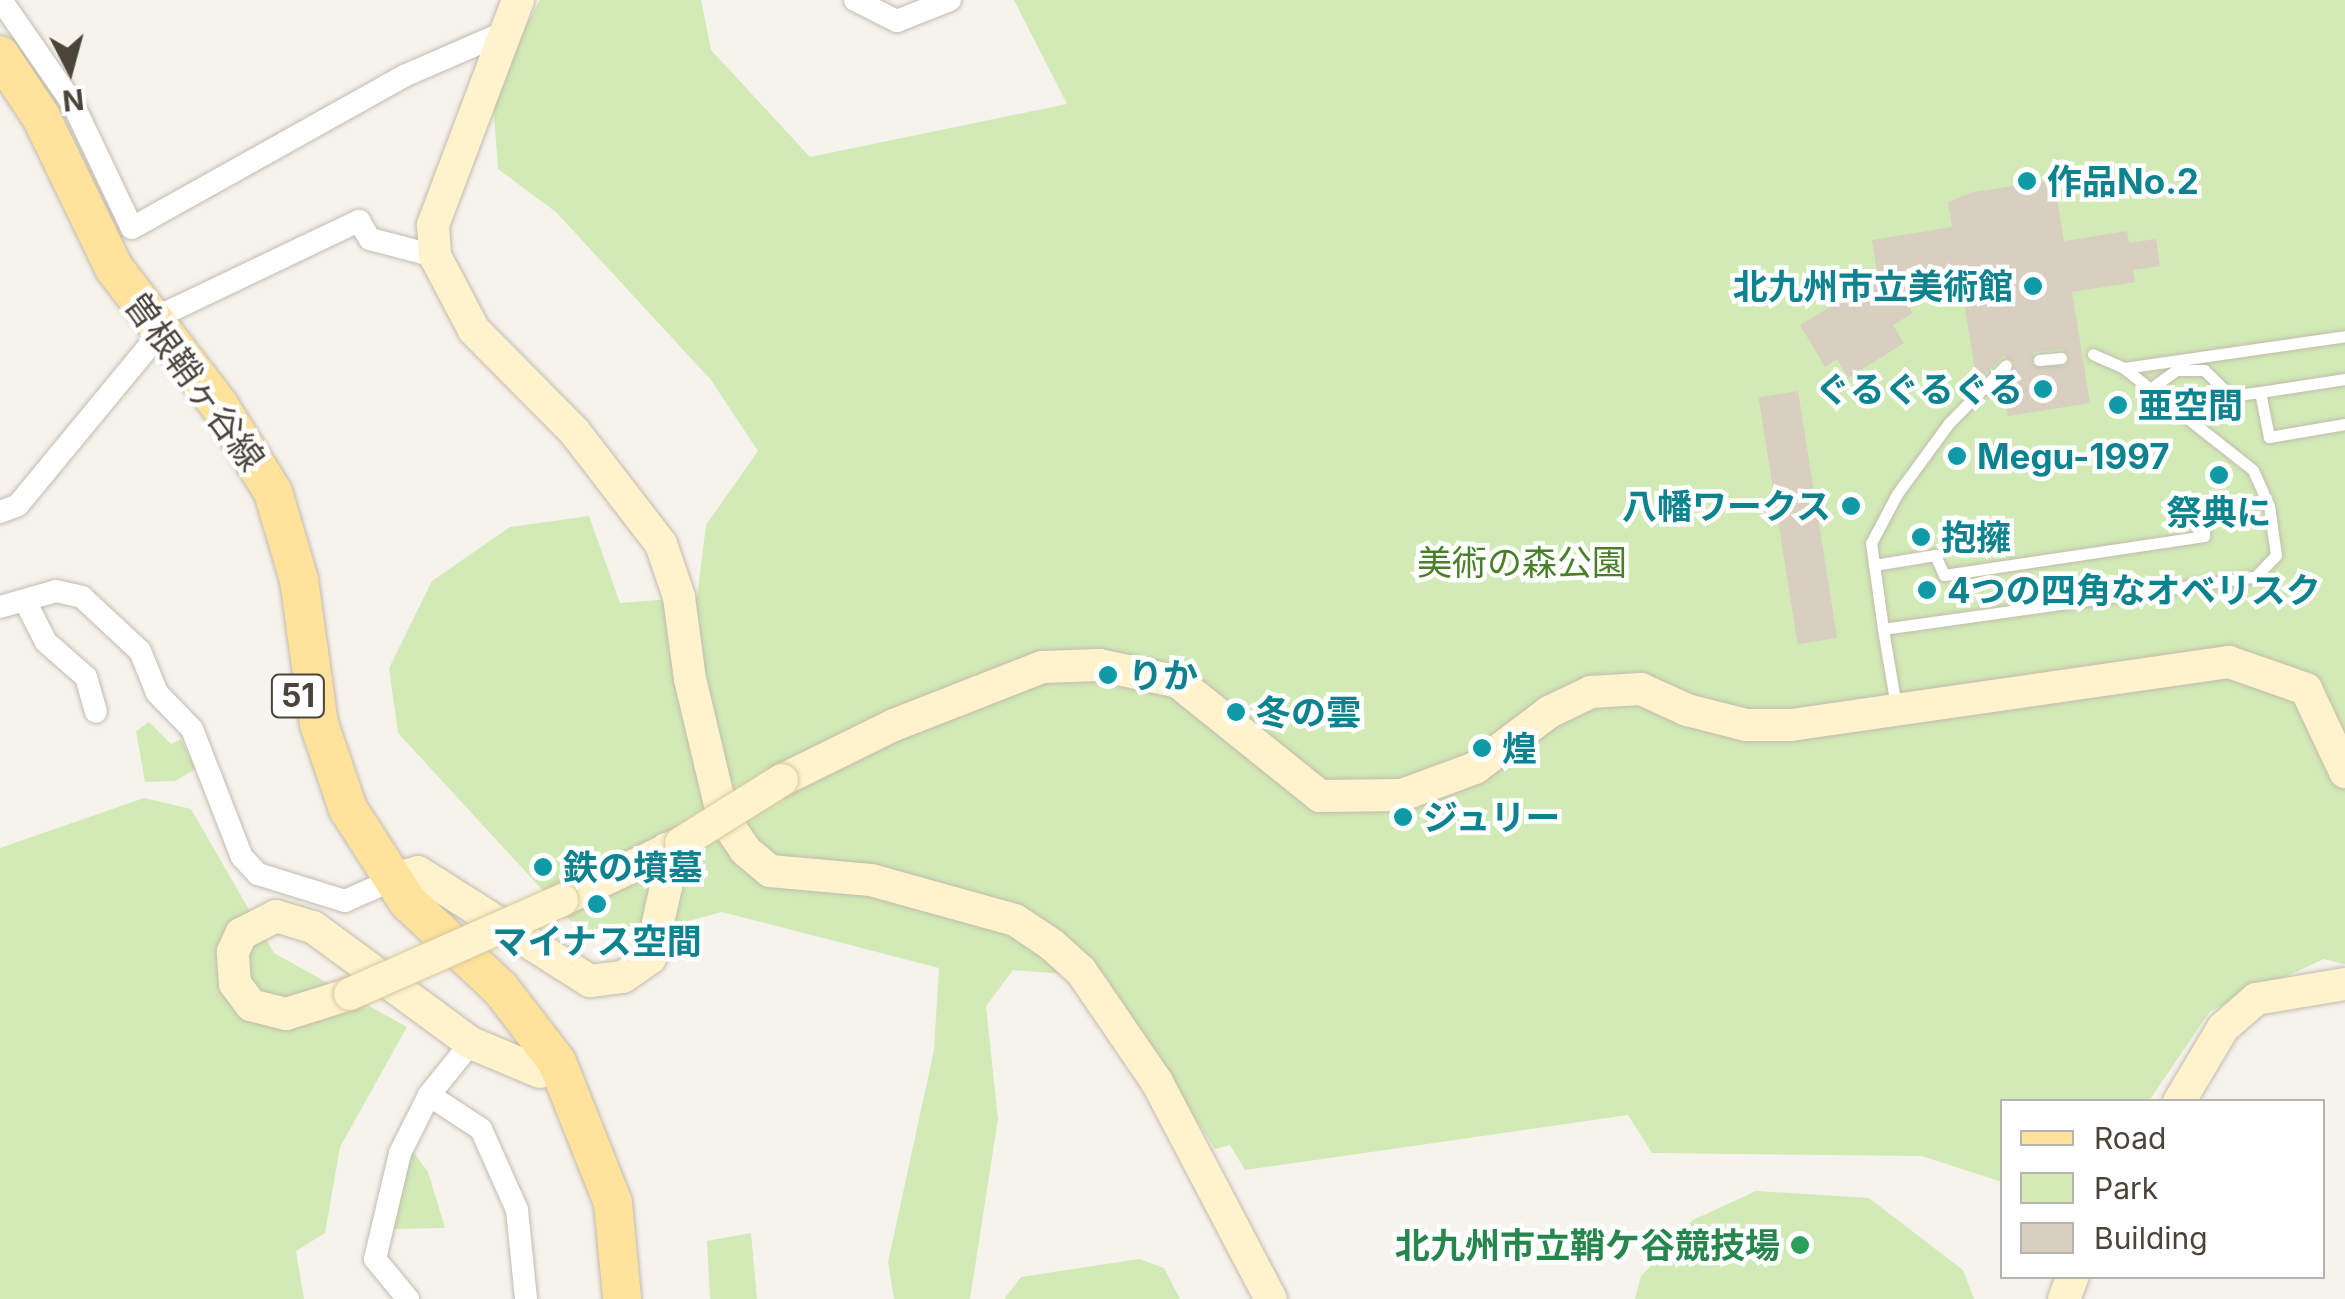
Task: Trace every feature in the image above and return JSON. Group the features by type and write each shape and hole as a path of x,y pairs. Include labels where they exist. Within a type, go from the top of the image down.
{"main road":[{"name":"曽根鞘ヶ谷線","path":"0,55 41,117 114,268 152,334"},
{"name":"曽根鞘ヶ谷線","path":"0,79 43,151 94,265 219,405 272,492 299,580 326,752 348,809 384,884 487,998 540,1072 564,1116 596,1206 605,1299"},
{"name":"曽根鞘ヶ谷線","path":"384,884 500,988 557,1062 613,1203 622,1299"}],"street":[{"path":"2,0 73,104 133,236 404,76 505,32"},
{"path":"518,0 433,224 435,256 474,330 574,431 661,544 679,596 710,774 723,817 745,850 770,871 871,880 1016,920 1051,944 1102,998 1157,1082 1270,1299"},
{"path":"855,0 898,21 950,0"},
{"path":"0,512 18,505 152,334 359,221 370,239 435,256"},
{"path":"0,607 56,591 82,597 140,651 157,693 192,729 242,858 258,874 345,901 418,872 590,981 623,978 650,958 660,927 674,846"},
{"path":"25,601 46,642 86,677 96,712"},
{"path":"540,1072 471,1043 313,927 276,916 241,934 233,952 235,984 252,1006 286,1014 350,994 562,900 674,846 782,780 894,725 1042,666 1099,665 1178,682 1320,796 1402,795 1476,768 1550,712 1591,692 1642,689 1687,710 1746,725 1790,724 2229,662 2306,689 2345,772"},
{"path":"2180,1099 2223,1028 2256,999 2345,984"},
{"path":"408,1299 375,1259 400,1152 429,1095 471,1043"},
{"path":"429,1095 481,1129 517,1210 526,1299"}],"lane":[{"path":"2124,368 2345,336"},
{"path":"1883,629 2256,577 2276,556 2268,506 2252,470 2124,368 2093,354"},
{"path":"2040,360 2062,358"},
{"path":"1896,706 1870,543 1896,494 1949,422 2006,365"},
{"path":"2150,390 2176,370 2204,370 2231,396 2345,380"},
{"path":"2260,392 2270,438 2345,424"},
{"path":"1874,564 1934,555 1944,575 2204,536 2205,512"}],"green space":[{"name":"美術の森公園","path":"540,0 701,0 711,50 810,157 1067,104 1014,0 2345,0 2345,964 2324,959 2210,1011 2150,1099 2000,1099 2000,1181 1922,1156 1652,1153 1628,1115 1245,1170 1230,1145 1215,1149 1105,977 1013,970 986,1006 998,1119 970,1299 894,1299 888,1262 934,1050 939,968 722,912 621,939 582,933 398,733 389,668 432,581 510,527 589,516 620,603 697,597 706,525 758,451 711,380 556,212 498,169 492,89"},
{"path":"149,722 171,744 181,739 196,769 175,781 145,782 136,731"},
{"path":"144,798 191,809 274,953 407,1027 340,1147 325,1233 296,1251 304,1299 0,1299 0,848"},
{"path":"411,1149 428,1172 445,1228 391,1229"},
{"name":"北九州市立鞘ケ谷競技場","path":"1756,1191 1869,1198 1963,1270 1974,1299 1635,1299 1641,1276 1693,1220"},
{"path":"751,1233 757,1299 710,1299 707,1241"},
{"path":"1139,1259 1164,1268 1180,1299 1004,1299 1021,1277"}],"building":[{"path":"2054,180 2064,241 2127,231 2129,243 2156,239 2160,266 2133,270 2135,282 2072,292 2090,403 2008,416 2003,386 1997,387 2015,362 2003,356 1977,382 1962,291 1905,300 1913,313 1893,325 1904,343 1848,378 1837,359 1825,367 1800,325 1878,278 1872,240 1952,227 1948,202 1973,192","holes":["2061,349 2070,356 2066,366 2031,365 2034,352"]},
{"path":"1798,391 1837,638 1798,644 1758,397"}],"place":[{"name":"作品No.2","path":"2027,181"},
{"name":"北九州市立美術館","path":"2033,286"},
{"name":"ぐるぐるぐる","path":"2043,389"},
{"name":"亜空間","path":"2118,405"},
{"name":"Megu-1997","path":"1957,456"},
{"name":"祭典に","path":"2219,475"},
{"name":"八幡ワークス","path":"1851,506"},
{"name":"抱擁","path":"1921,537"},
{"name":"4つの四角なオベリスク","path":"1927,590"},
{"name":"りか","path":"1108,675"},
{"name":"冬の雲","path":"1236,712"},
{"name":"煌","path":"1482,748"},
{"name":"ジュリー","path":"1403,817"},
{"name":"鉄の墳墓","path":"543,867"},
{"name":"マイナス空間","path":"597,904"},
{"name":"北九州市立鞘ケ谷競技場","path":"1800,1245"}]}
